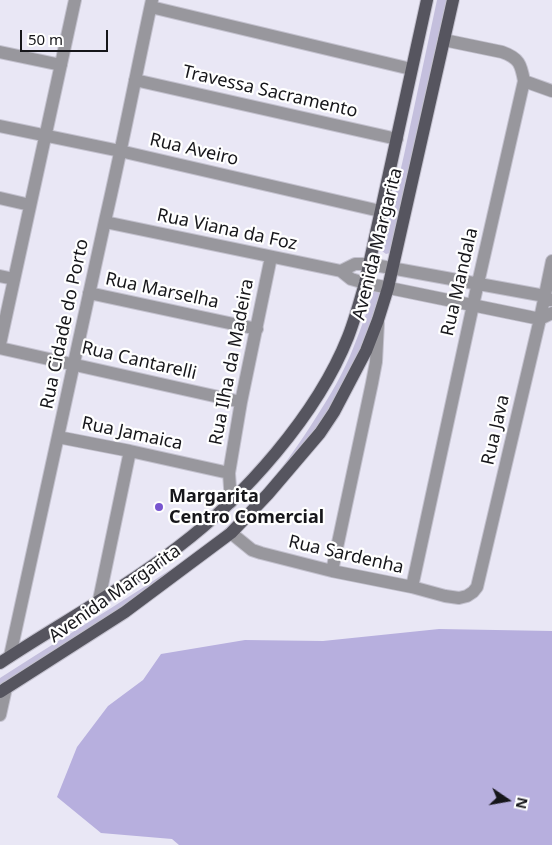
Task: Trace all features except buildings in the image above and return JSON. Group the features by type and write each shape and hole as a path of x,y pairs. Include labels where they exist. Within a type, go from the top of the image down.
{"main road":[{"name":"Avenida Margarita","path":"5,659 99,600 177,548 201,529 231,502 258,473 283,444 315,399 348,337 365,283 427,0"},
{"name":"Avenida Margarita","path":"3,690 125,612 231,533 268,494 320,433 334,412 366,351 388,288 453,0"}],"street":[{"path":"0,344 75,0"},
{"path":"152,3 412,69"},
{"name":"Rua Cidade do Porto","path":"5,659 75,364 152,3"},
{"path":"444,40 511,55 522,68 524,81 552,91"},
{"path":"0,52 61,65"},
{"name":"Travessa Sacramento","path":"135,80 397,139"},
{"name":"Rua Mandala","path":"412,587 477,283 524,81"},
{"name":"Rua Aveiro","path":"0,126 120,151 380,212"},
{"path":"0,198 30,204"},
{"name":"Rua Viana da Foz","path":"105,222 341,271 352,279 365,283 540,319"},
{"name":"Rua Ilha da Madeira","path":"229,473 241,402 271,257"},
{"name":"Rua Java","path":"460,598 467,596 477,587 540,319 548,299 552,261"},
{"name":"Rua Viana da Foz","path":"341,271 355,264 369,264"},
{"path":"369,264 477,283 548,299"},
{"path":"0,276 14,279"},
{"name":"Rua Marselha","path":"89,293 257,329"},
{"path":"540,319 552,313"},
{"path":"332,571 376,362 378,320"},
{"name":"Rua Cantarelli","path":"0,348 241,402"},
{"name":"Rua Jamaica","path":"58,437 229,473"},
{"path":"99,600 130,451"},
{"path":"229,473 231,502"},
{"name":"Rua Sardenha","path":"231,533 252,550 332,571 460,598"},
{"path":"0,715 3,690"}],"shaded area":[{"path":"437,0 447,0 390,253 386,254 382,251"},
{"path":"375,291 382,293 375,323 334,409 250,520 0,695 0,678 189,557 230,525 257,497 293,452 331,393 350,356"},
{"path":"439,629 552,631 552,845 179,845 172,839 101,833 57,797 77,747 108,706 143,680 161,654 245,640 323,641"}],"place":[{"name":"Margarita Centro Comercial","path":"159,507"}]}
